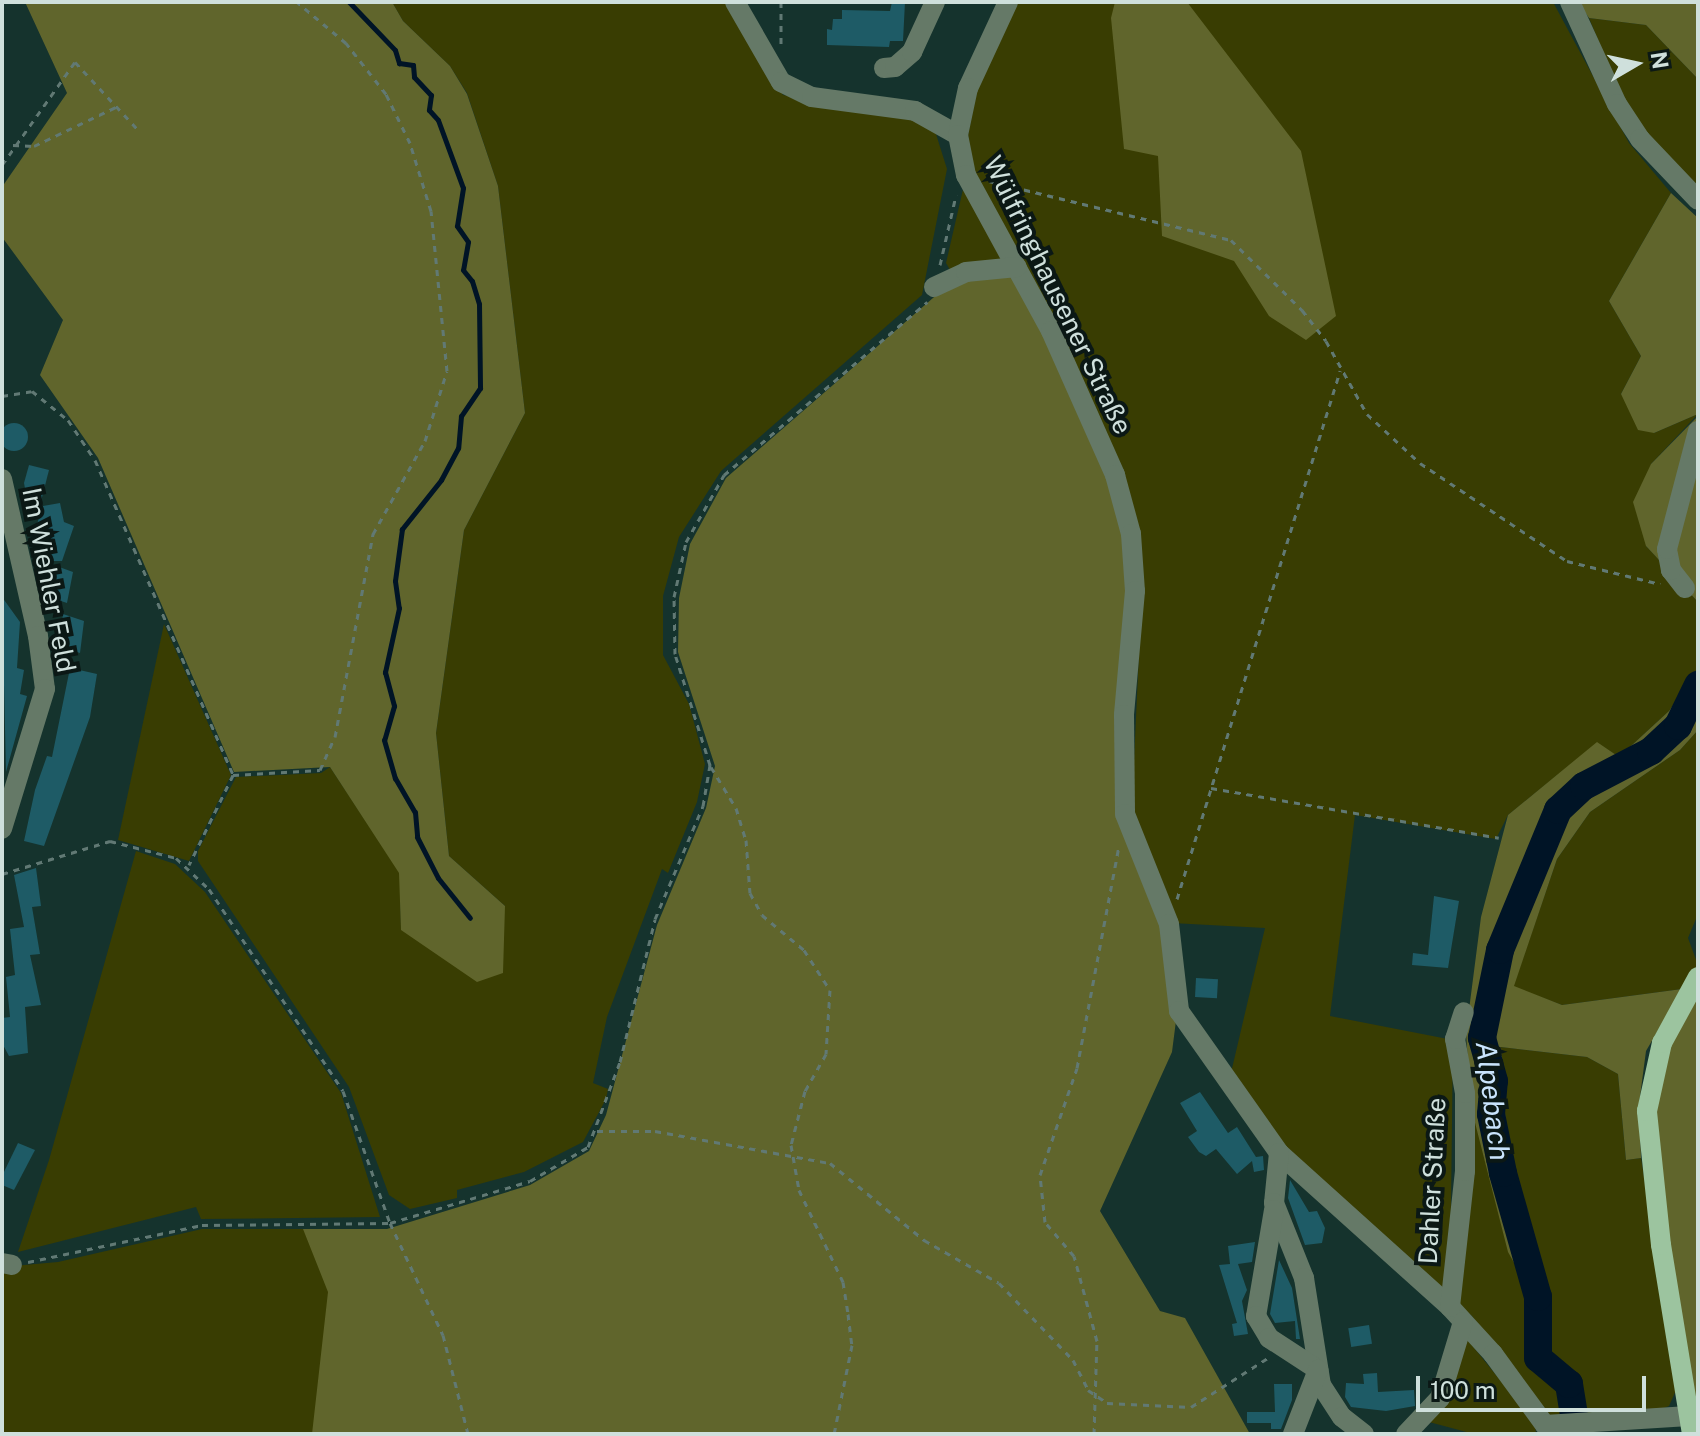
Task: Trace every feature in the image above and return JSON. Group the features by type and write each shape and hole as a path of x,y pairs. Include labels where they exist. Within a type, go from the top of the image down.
{"main road":[{"path":"1690,1425 1648,1147 1651,1077 1662,1043 1698,977"}],"street":[{"path":"735,2 781,82 812,97 915,111 958,135"},
{"path":"884,68 895,67 912,52 935,2"},
{"name":"Wülfringhausener Straße","path":"1008,2 968,88 958,135 961,184 1017,267 1051,331 1115,475 1131,534 1135,591 1124,715 1125,814 1169,924 1179,1011 1279,1153 1457,1315 1545,1425 1690,1425"},
{"path":"1570,2 1617,104 1640,139 1698,200"},
{"path":"934,287 966,272 1017,267"},
{"path":"1685,588 1671,570 1667,549 1698,431"},
{"name":"Im Wiehler Feld","path":"2,479 38,636 45,689 2,829"},
{"name":"Dahler Straße","path":"1406,1434 1440,1398 1457,1315 1465,1171 1465,1093 1455,1039 1464,1012"},
{"path":"1279,1153 1275,1209 1256,1316 1269,1338 1318,1370"},
{"path":"1275,1209 1304,1278 1318,1370 1327,1399 1364,1434"},
{"path":"1293,1434 1318,1370"}],"path":[{"path":"233,775 320,770 335,737 373,534 425,441 447,371 431,211 410,143 386,94 354,53 297,2"},
{"path":"781,2 781,50"},
{"path":"2,165 13,145 75,62 140,132"},
{"path":"13,145 34,146 116,107"},
{"path":"834,1434 852,1345 848,1314 843,1282 799,1190 793,1154 805,1091 826,1054 830,990 804,950 762,915 750,893 746,840 736,808 710,765 675,654 674,597 686,542 724,475 931,298 961,184 1231,240 1302,310 1326,341 1340,371 1367,414 1420,463 1567,561 1685,588"},
{"path":"1169,924 1340,371"},
{"path":"2,396 32,391 68,420 95,460 233,775 189,865"},
{"path":"7,1264 202,1225 390,1223 530,1181 588,1147 597,1131 655,919 703,806 710,765"},
{"path":"1211,788 1499,838"},
{"path":"2,874 110,841 189,865 343,1091 390,1223 443,1335 468,1434"},
{"path":"1094,1434 1097,1341 1089,1302 1074,1256 1045,1222 1040,1175 1043,1153 1077,1068 1120,844"},
{"path":"597,1131 655,1131 830,1163 849,1175 873,1201 924,1240 999,1283 1073,1360 1095,1397 1107,1403 1191,1407 1241,1371 1285,1350"}],"shaded area":[{"path":"392,2 727,2 783,95 913,116 936,134 947,169 922,295 721,471 679,537 663,596 663,655 689,704 705,764 697,802 668,873 662,869 607,1017 593,1083 608,1089 606,1099 583,1142 524,1172 457,1190 457,1198 410,1209 389,1195 349,1087 198,861 198,851 236,777 321,773 330,767 400,873 401,930 505,906 449,856 436,733 464,530 525,413 498,186 467,93 450,66 403,21"},
{"path":"1015,2 1553,2 1629,143 1671,193 1609,301 1641,356 1621,394 1654,433 1698,414 1651,464 1646,546 1698,602 1698,669 1669,711 1619,757 1597,743 1508,815 1496,839 1355,815 1330,1016 1453,1040 1450,1285 1441,1289 1288,1149 1230,1077 1265,928 1172,923 1132,805 1141,609 973,169 968,135 980,77"},
{"path":"1589,18 1646,25 1698,79 1698,191 1652,142 1619,91"},
{"path":"964,185 1008,261 953,275 946,263"},
{"path":"164,624 231,775 189,861 118,840"},
{"path":"1698,730 1698,914 1688,938 1698,965 1682,989 1562,1005 1513,987 1557,859 1590,812 1680,750"},
{"path":"136,851 175,864 205,892 341,1093 380,1217 201,1219 196,1207 18,1252 49,1160"},
{"path":"1501,1047 1587,1057 1618,1074 1626,1160 1641,1158 1677,1388 1669,1406 1646,1415 1545,1416 1472,1316 1456,1303 1471,1107 1539,1265 1507,1144"},
{"path":"202,1229 303,1229 340,1258 318,1434 2,1434 2,1267 58,1262"},
{"path":"1466,1338 1535,1423 1536,1434 1474,1434 1429,1422"}],"green space":[{"path":"25,2 392,2 403,21 450,66 467,94 498,186 525,413 464,530 436,733 449,856 505,906 503,973 477,982 401,930 399,873 330,767 234,772 98,458 40,375 63,320 2,237 2,187 67,93"},
{"path":"1115,2 1187,2 1301,151 1336,316 1306,340 1269,316 1234,261 1162,236 1158,156 1124,149 1111,18"},
{"path":"1578,2 1698,2 1698,79 1646,25 1589,18"},
{"path":"1671,193 1698,218 1698,414 1654,433 1638,430 1621,394 1641,356 1609,301"},
{"path":"1013,270 1112,478 1126,536 1122,814 1167,924 1177,1013 1172,1052 1100,1211 1160,1311 1185,1318 1250,1434 312,1434 328,1292 303,1229 387,1229 530,1185 589,1151 606,1115 657,925 706,808 715,766 678,652 679,598 690,544 726,478 941,291 967,277"},
{"path":"1698,416 1698,602 1646,546 1633,502 1651,464"},
{"path":"1698,669 1698,730 1680,750 1590,812 1557,859 1514,986 1562,1005 1682,989 1646,1051 1639,1104 1641,1158 1626,1160 1618,1074 1587,1057 1501,1047 1507,1144 1539,1265 1522,1277 1508,1252 1471,1107 1466,1033 1481,917 1508,815 1597,742 1619,757 1669,711"},
{"path":"1698,992 1698,1429 1656,1159 1654,1108 1661,1065"}],"building":[{"path":"892,2 905,2 903,41 890,41 889,47 827,45 827,29 832,30 833,19 842,19 842,10 890,11"},
{"path":"14,423 24,427 28,437 24,447 14,451 4,447 0,437 4,427"},
{"path":"29,465 49,470 39,509 29,511 24,483"},
{"path":"60,503 64,522 74,526 62,561 38,561 38,544 31,542 43,506"},
{"path":"51,564 73,572 67,603 49,597 52,588 44,586"},
{"path":"2,597 20,622 17,668 24,670 20,694 27,696 6,772"},
{"path":"63,614 84,621 80,653 59,646"},
{"path":"75,669 97,674 90,717 44,846 24,841 35,790 47,756 52,757 69,673"},
{"path":"36,868 41,906 32,907 40,954 30,955 41,1005 25,1007 28,1053 9,1056 2,1043 2,1018 10,1017 6,977 15,975 10,929 24,927 14,875"},
{"path":"1434,896 1459,901 1448,968 1412,965 1413,953 1428,955"},
{"path":"1196,978 1218,979 1217,998 1195,997"},
{"path":"1200,1092 1228,1133 1237,1127 1256,1157 1263,1156 1264,1170 1254,1172 1252,1161 1237,1174 1216,1149 1206,1156 1199,1152 1188,1137 1197,1131 1180,1103"},
{"path":"18,1143 35,1150 14,1190 2,1185 2,1176"},
{"path":"1290,1180 1309,1212 1317,1211 1325,1228 1322,1243 1305,1245 1288,1198"},
{"path":"1255,1242 1252,1262 1238,1264 1247,1290 1242,1301 1248,1334 1234,1336 1232,1324 1237,1323 1219,1265 1230,1264 1228,1246"},
{"path":"1279,1260 1292,1288 1300,1339 1296,1339 1295,1321 1275,1323 1270,1314"},
{"path":"1369,1325 1372,1344 1351,1347 1348,1328"},
{"path":"1377,1373 1378,1392 1414,1390 1415,1406 1386,1411 1351,1407 1345,1397 1346,1383 1364,1384 1363,1374"},
{"path":"1274,1384 1292,1384 1292,1400 1281,1429 1271,1429 1271,1423 1247,1423 1247,1412 1275,1412"}],"waterway":[{"path":"349,2 395,50 399,63 413,65 414,77 431,95 429,110 438,120 463,188 457,226 468,242 463,270 472,281 479,304 480,388 461,416 458,448 441,480 402,529 395,581 399,608 385,672 394,706 384,740 395,778 415,812 417,837 438,878 470,918"},
{"name":"Alpebach","path":"1577,1434 1569,1384 1538,1358 1538,1297 1503,1173 1491,1114 1494,1081 1482,1038 1500,950 1558,810 1584,786 1651,751 1678,726 1698,685"}]}
